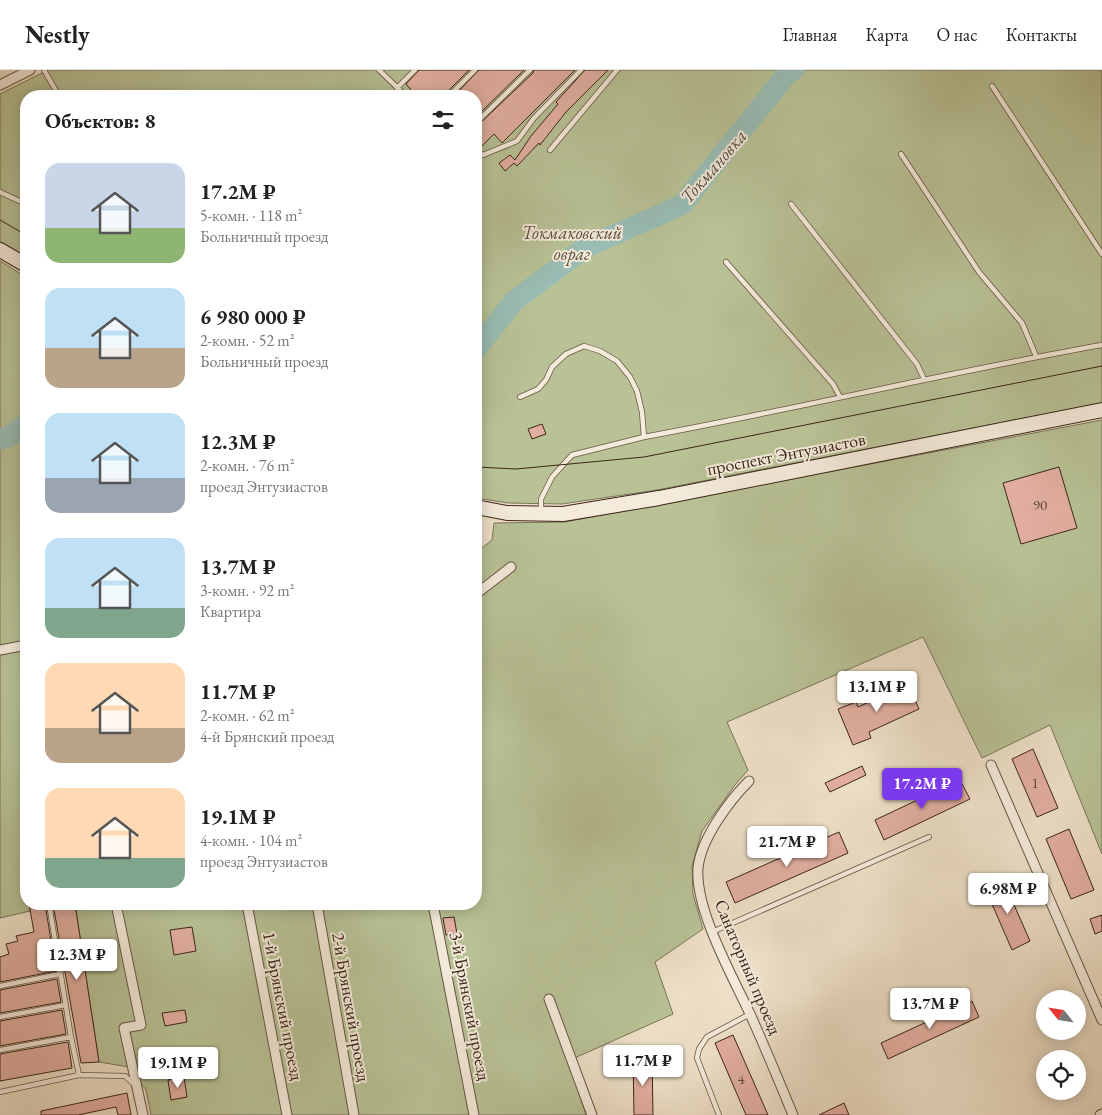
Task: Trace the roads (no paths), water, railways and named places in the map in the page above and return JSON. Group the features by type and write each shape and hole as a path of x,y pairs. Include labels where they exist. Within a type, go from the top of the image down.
{"street":[{"path":"0,85 30,70"},
{"path":"0,250 20,262"},
{"name":"проспект Энтузиастов","path":"482,508 507,513 562,514 659,498 1102,410"},
{"path":"482,589 511,567"},
{"path":"0,650 20,646"},
{"path":"992,765 1102,1020"},
{"name":"Санаторный проезд","path":"749,781 739,790 713,829 704,847 698,868 699,891 712,932 750,1014 793,1115"},
{"path":"117,910 132,989 142,1025 124,1028 143,1115"},
{"name":"1-й Брянский проезд","path":"248,910 287,1115"},
{"name":"2-й Брянский проезд","path":"318,910 354,1115"},
{"name":"3-й Брянский проезд","path":"434,910 474,1115"},
{"path":"549,998 592,1115"}],"lane":[{"path":"44,70 56,90"},
{"path":"379,70 399,90"},
{"path":"397,88 415,70"},
{"path":"455,90 475,70"},
{"path":"482,117 530,70"},
{"path":"482,155 517,141 534,118 582,70"},
{"path":"550,150 617,70"},
{"path":"992,86 1102,254"},
{"path":"901,154 979,272 1022,323 1036,356"},
{"path":"0,192 20,201"},
{"path":"791,204 917,364 924,379"},
{"path":"726,262 833,384 840,397"},
{"path":"541,514 541,499 548,485 561,466 572,455 644,437 744,419 1036,356 1102,345"},
{"path":"520,397 538,389 546,380 552,367 566,354 584,346 600,351 617,360 630,377 637,391 644,437"},
{"path":"712,932 929,837"},
{"path":"50,910 79,1075"},
{"path":"0,986 60,974"},
{"path":"0,1017 66,1005"},
{"path":"719,1115 697,1058 699,1049 707,1037 750,1014"},
{"path":"0,1050 71,1037"},
{"path":"0,1092 79,1075 125,1076 138,1088"}],"waterway":[{"name":"Токмановка","path":"482,341 514,301 586,247 682,205 787,74 794,70"},
{"name":"Токмановка","path":"0,439 8,437 20,428"}],"tram line":[{"path":"0,220 20,232"},
{"path":"482,467 516,469 644,457 1102,366"}],"park label":[{"name":"Токмаковский овраг","path":"572,243"}]}
